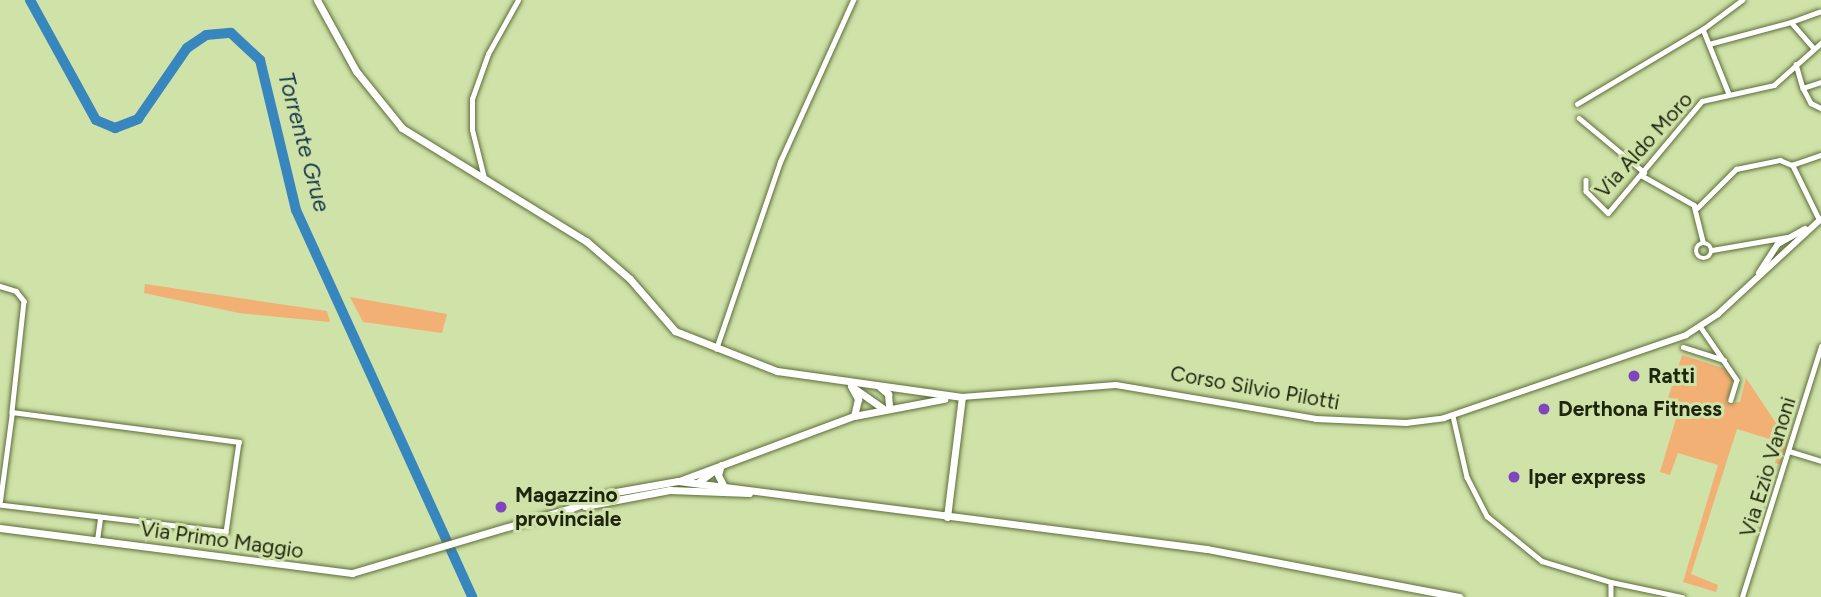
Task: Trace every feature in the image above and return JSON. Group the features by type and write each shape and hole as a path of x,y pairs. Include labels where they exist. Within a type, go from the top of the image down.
{"main road":[{"path":"317,0 356,71 402,128 586,242 630,279 675,331 715,350 777,371 848,384 962,397 947,517"},
{"path":"848,384 886,407 890,398 880,387"},
{"path":"848,384 858,399 854,416"},
{"name":"Corso Silvio Pilotti","path":"678,481 854,416 886,407 962,397"},
{"path":"723,485 718,475 724,463"},
{"name":"Corso Silvio Pilotti","path":"670,489 697,483 724,463"},
{"path":"572,508 610,493 678,481 723,485 947,517 1207,549 1422,593 1459,597"},
{"path":"572,508 670,489 781,495"},
{"name":"Via Primo Maggio","path":"0,528 352,573 572,508"}],"street":[{"path":"484,179 472,130 472,99 488,54 518,0"},
{"path":"715,350 780,162 853,0"},
{"path":"1577,104 1703,29 1742,0"},
{"path":"1709,44 1819,12"},
{"path":"1791,22 1814,48"},
{"path":"1703,29 1729,93"},
{"name":"Via Aldo Moro","path":"1586,180 1586,191 1608,213 1702,101 1773,85 1821,43"},
{"path":"1796,64 1811,103 1821,108"},
{"path":"1804,88 1821,82"},
{"path":"1579,118 1642,174 1697,208 1703,242 1712,250"},
{"path":"1792,165 1821,155"},
{"path":"1697,208 1736,169 1780,160 1792,165 1820,220"},
{"name":"Corso Silvio Pilotti","path":"962,397 1116,385 1327,420 1406,423 1453,416 1642,354 1700,326 1820,220"},
{"name":"Corso Silvio Pilotti","path":"1754,281 1774,250 1785,239 1810,228"},
{"path":"1712,250 1762,239 1785,239 1786,252 1774,250 1762,239"},
{"path":"1703,242 1695,250 1698,257 1709,257 1712,250"},
{"path":"0,286 16,291 24,301 0,503 100,518 226,532 239,442 12,412"},
{"path":"1700,326 1737,380 1731,400"},
{"path":"1683,346 1725,360"},
{"name":"Via Ezio Vanoni","path":"1742,597 1818,364 1821,346"},
{"path":"1453,416 1467,477 1487,516 1542,561 1611,582 1682,597"},
{"path":"1789,451 1821,459"},
{"path":"97,541 100,518"},
{"path":"1611,582 1611,597"}],"shaded area":[{"path":"145,284 327,311 330,322 239,313 144,293"},
{"path":"350,297 447,314 442,333 363,322"},
{"path":"1682,355 1726,369 1733,379 1727,403 1740,402 1746,378 1788,441 1780,464 1775,463 1779,448 1776,441 1737,429 1691,574 1718,585 1716,592 1683,582 1718,465 1678,453 1670,475 1660,472 1681,402 1668,398"}],"waterway":[{"name":"Torrente Grue","path":"30,0 96,120 115,128 138,119 187,48 206,35 231,33 260,60 296,210 472,597"}],"place":[{"name":"Ratti","path":"1634,376"},
{"name":"Derthona Fitness","path":"1544,409"},
{"name":"Iper express","path":"1514,477"},
{"name":"Magazzino provinciale","path":"501,507"}]}
